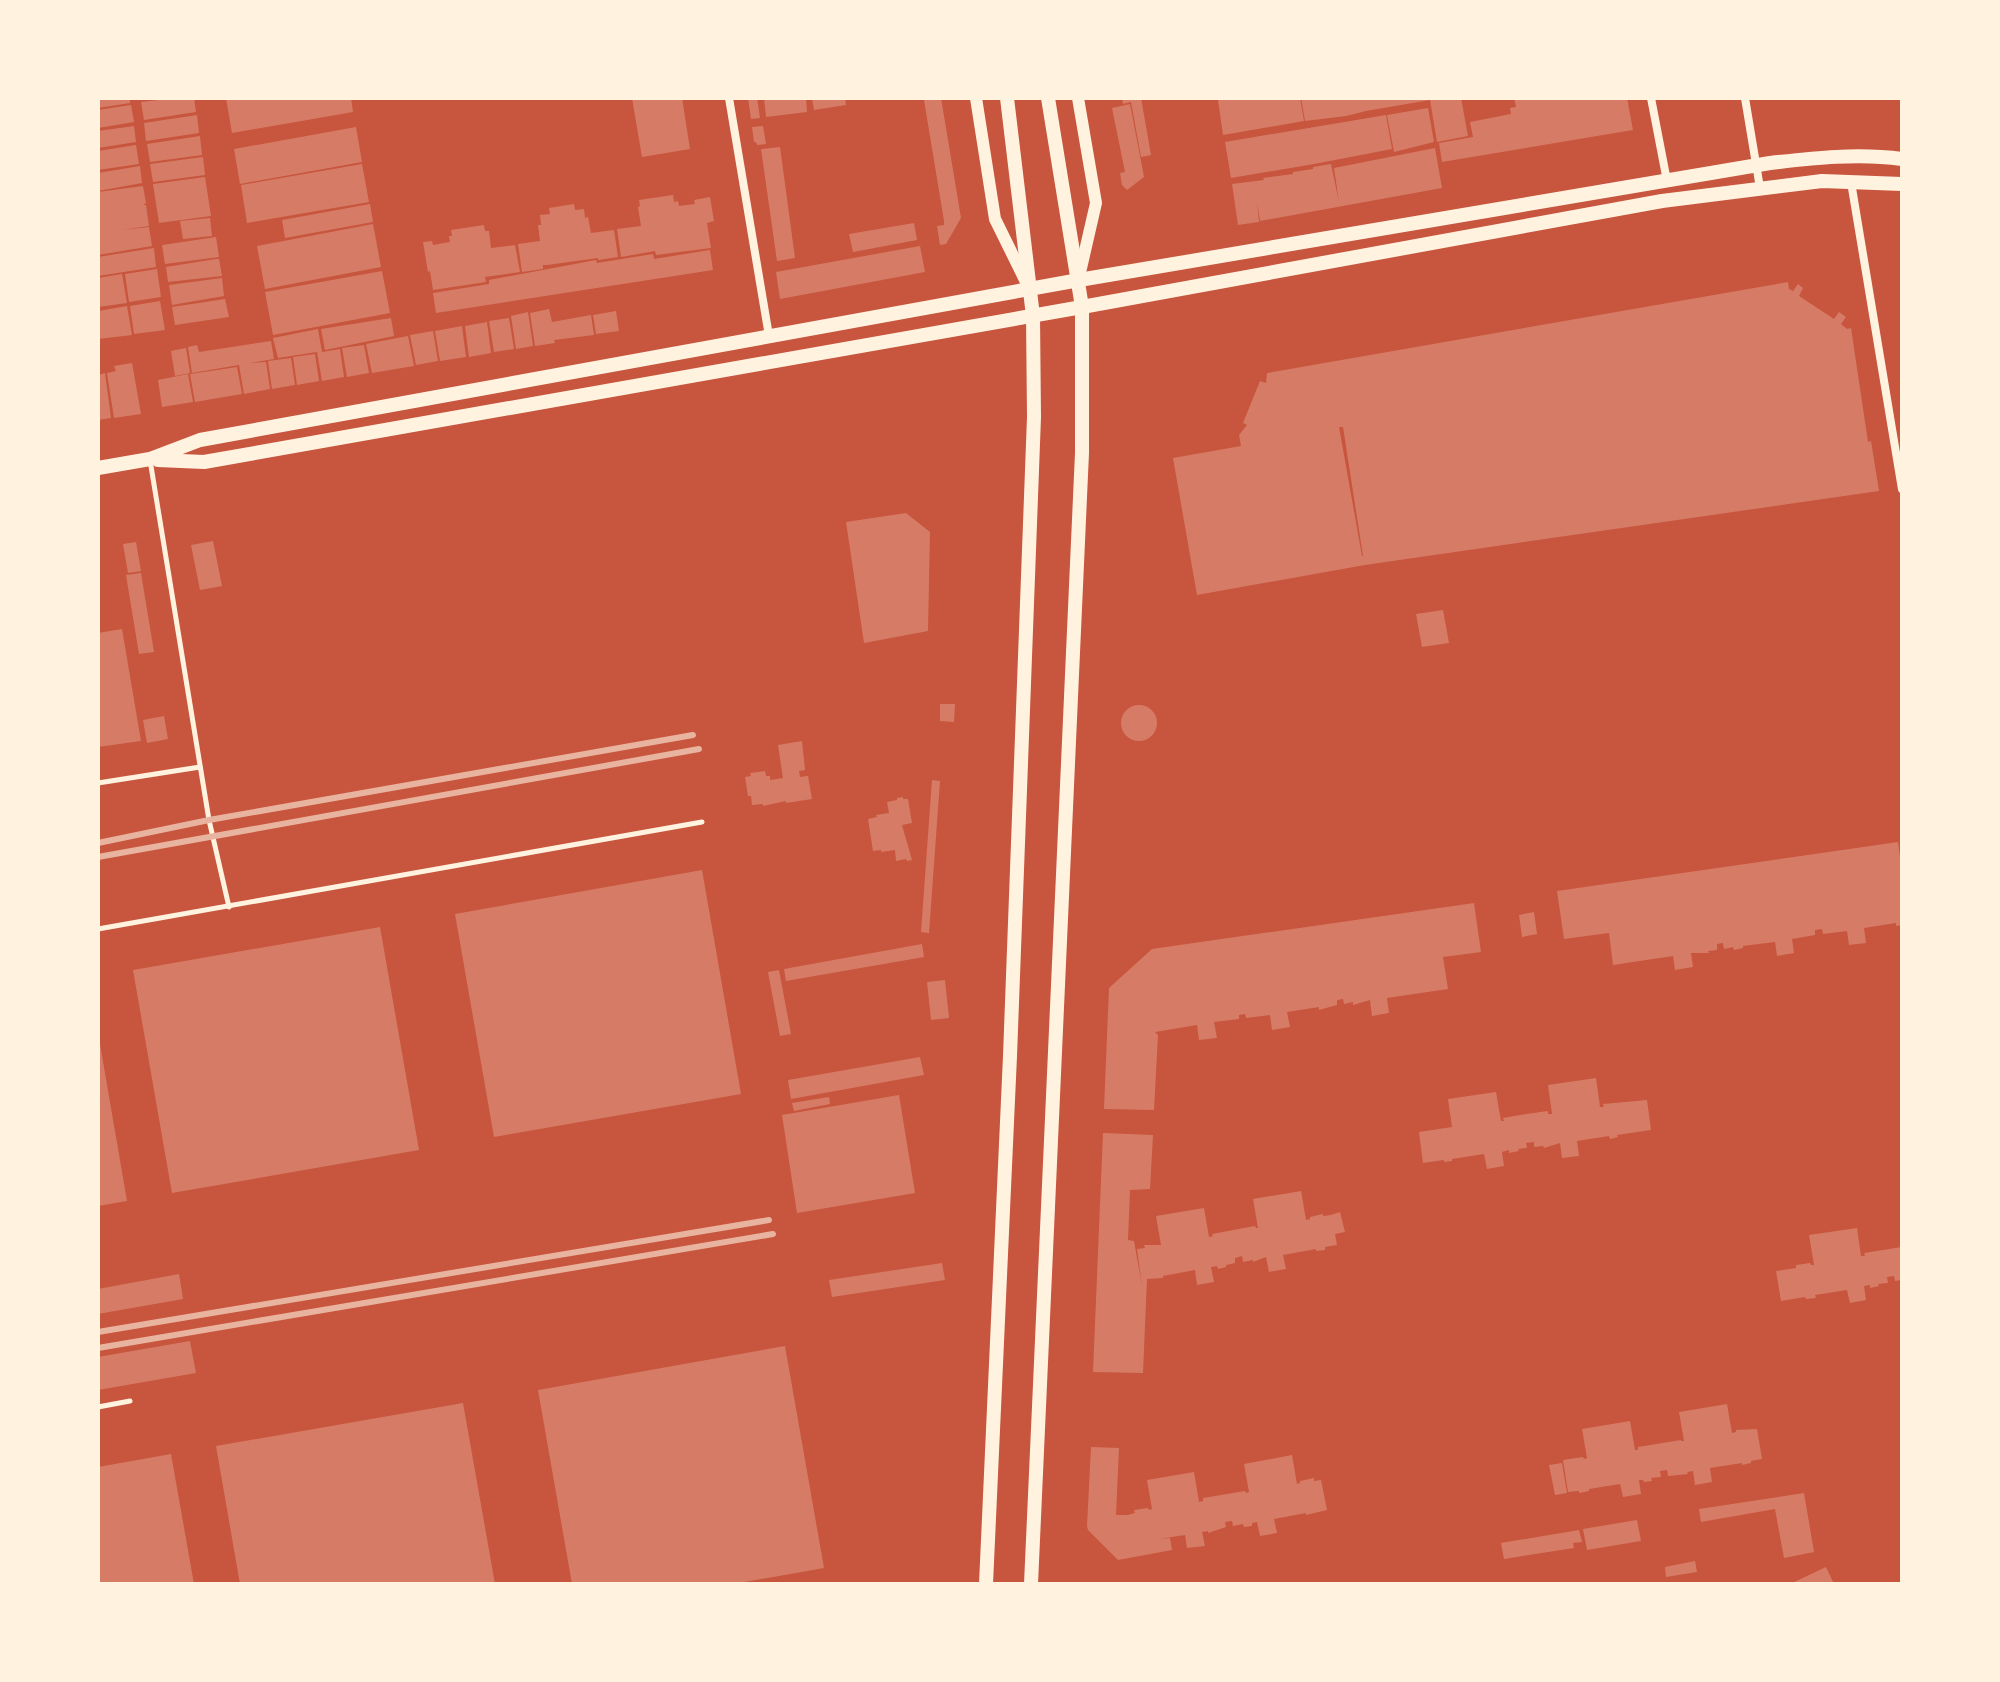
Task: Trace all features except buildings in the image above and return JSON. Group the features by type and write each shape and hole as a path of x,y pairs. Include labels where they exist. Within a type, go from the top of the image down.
{"main road":[{"path":"986,1584 1034,417 1033,316 1007,98"},
{"path":"1031,1584 1082,453 1082,307 1048,98"},
{"path":"98,468 150,459 200,440 1079,280 1824,156 1902,159"},
{"path":"150,459 204,462 1662,201 1822,181 1902,184"}],"street":[{"path":"729,98 769,336"},
{"path":"976,98 995,219 1029,289"},
{"path":"1078,98 1096,203 1079,280"},
{"path":"1651,98 1667,181"},
{"path":"1745,98 1760,188"},
{"path":"1851,182 1902,489"}],"lane":[{"path":"150,459 209,820 229,908"},
{"path":"98,783 200,767"},
{"path":"98,929 702,822"},
{"path":"98,1407 130,1401"}],"railway":[{"path":"98,843 209,820 693,735"},
{"path":"98,857 699,749"},
{"path":"98,1332 769,1220"},
{"path":"98,1348 773,1234"}]}
